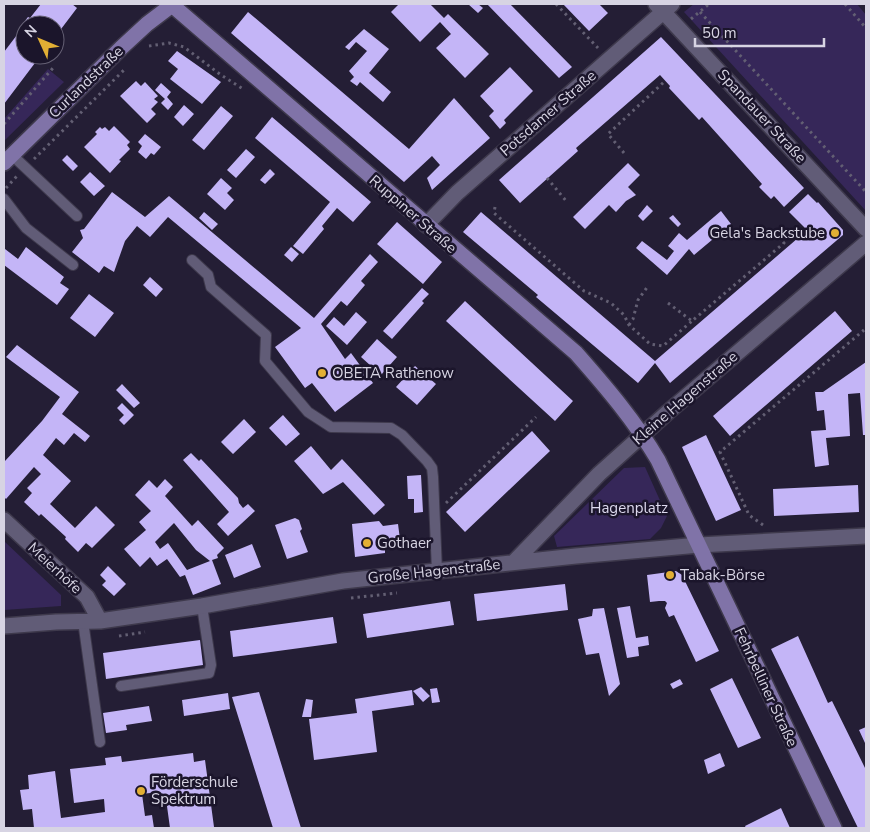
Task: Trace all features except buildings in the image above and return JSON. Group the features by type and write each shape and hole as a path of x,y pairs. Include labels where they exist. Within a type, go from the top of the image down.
{"main road":[{"name":"Curlandstraße","path":"8,159 121,48 171,4"},
{"name":"Ruppiner Straße","path":"171,4 576,354 617,400 643,434"},
{"path":"643,434 658,460 699,545"},
{"name":"Fehrbelliner Straße","path":"699,545 834,828"}],"street":[{"name":"Potsdamer Straße","path":"426,225 457,193 609,59 664,6"},
{"name":"Spandauer Straße","path":"664,6 866,229"},
{"name":"Kleine Hagenstraße","path":"514,562 599,474 643,434 866,244"},
{"name":"Meierhöfe","path":"4,520 87,597 100,621"},
{"name":"Große Hagenstraße","path":"4,626 100,621 202,606 343,581 514,562 699,545 866,536"}],"lane":[{"path":"8,159 25,168 77,216"},
{"path":"4,199 26,228 73,265"},
{"path":"192,260 208,275 211,287 266,336 265,361 308,412 331,427 391,428 402,435 421,454 432,468 437,571"},
{"path":"121,686 209,673 211,665 202,606"},
{"path":"83,621 100,742"}],"path":[{"path":"556,4 609,59"},
{"path":"709,4 700,12 866,192"},
{"path":"845,4 866,28"},
{"path":"142,52 149,46 169,43 184,47 221,75 245,90"},
{"path":"4,190 128,66"},
{"path":"4,124 53,68"},
{"path":"624,153 608,134 665,81"},
{"path":"547,178 567,202"},
{"path":"495,207 494,213 584,291 611,303 624,315 629,325 650,344 663,346 784,243 774,232 750,231"},
{"path":"629,325 633,319 638,300 648,286"},
{"path":"668,303 692,321"},
{"path":"763,525 749,515 720,452 864,330"},
{"path":"435,513 536,416"}],"green space":[{"path":"694,4 857,4 866,15 866,211 684,12"},
{"path":"48,69 64,82 4,141 4,119"},
{"name":"Hagenplatz","path":"645,467 667,516 661,528 650,539 557,547 554,536 624,468"},
{"path":"4,541 61,595 61,606 4,610"}],"place":[{"name":"Gela's Backstube","path":"835,233"},
{"name":"OBETA Rathenow","path":"322,373"},
{"name":"Gothaer","path":"367,543"},
{"name":"Tabak-Börse","path":"670,575"},
{"name":"Förderschule Spektrum","path":"141,791"}]}
